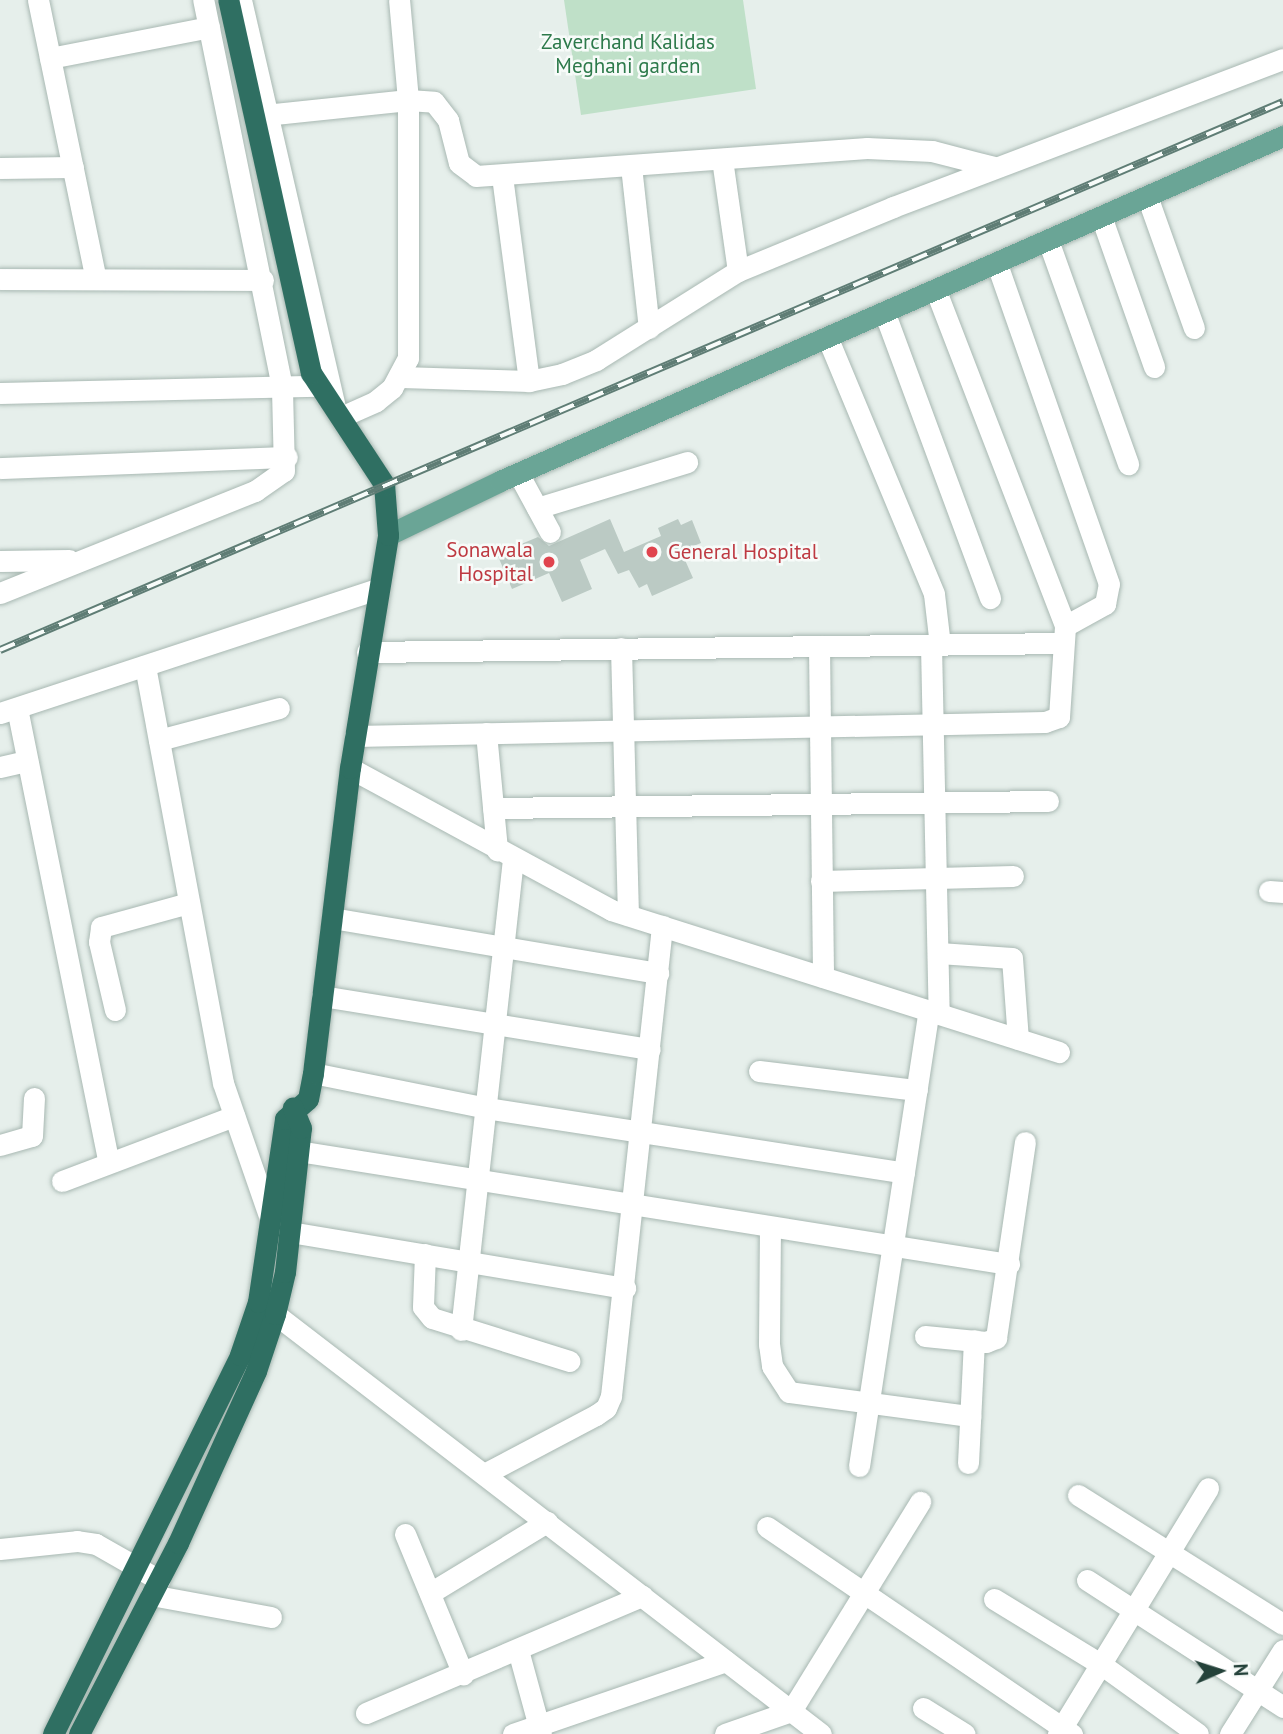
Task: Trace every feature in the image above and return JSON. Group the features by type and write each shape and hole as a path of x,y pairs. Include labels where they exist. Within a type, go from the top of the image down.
{"highway":[{"path":"53,1734 139,1566 240,1355 267,1308 268,1213 285,1119 293,1108 309,1099 350,768 377,589 388,535 384,484 339,409 317,386 228,0"},
{"path":"79,1734 155,1588 256,1371 267,1308 290,1232 301,1120 293,1108"}],"main road":[{"path":"388,535 518,473 1049,243 1283,136"}],"street":[{"path":"38,0 96,279"},
{"path":"0,593 255,491 285,471 282,387 203,0"},
{"path":"241,0 265,115 339,409 376,401 401,377 408,358 408,100 399,0"},
{"path":"50,58 209,27"},
{"path":"401,377 528,381 596,360 738,271 994,167 1283,59"},
{"path":"265,115 408,100 433,102 442,109 466,172 502,176 901,148 994,167"},
{"path":"722,159 738,271"},
{"path":"631,166 649,328"},
{"path":"0,168 73,167"},
{"path":"502,176 528,381"},
{"path":"1148,199 1194,328"},
{"path":"1102,219 1154,367"},
{"path":"1049,243 1128,464"},
{"path":"367,652 935,645 1064,635 1105,604 1109,584 997,265"},
{"path":"0,279 262,280"},
{"path":"355,736 1045,722 1059,718 1064,635 936,291"},
{"path":"885,314 990,598"},
{"path":"828,339 934,594 933,724 939,953 934,1012 917,1090 859,1466"},
{"path":"0,393 317,386"},
{"path":"0,468 286,457"},
{"path":"537,508 687,461"},
{"path":"518,473 550,532"},
{"path":"0,561 82,560"},
{"path":"108,1161 27,761 8,710 377,589"},
{"path":"820,646 823,977"},
{"path":"621,648 628,915"},
{"path":"145,666 223,1083 268,1213"},
{"path":"159,740 279,708"},
{"path":"461,1330 504,944 505,855 493,808 486,733"},
{"path":"0,767 27,761"},
{"path":"350,768 577,895 628,915 1059,1052"},
{"path":"493,808 1048,801"},
{"path":"821,881 1013,876"},
{"path":"115,1010 99,942 101,927 189,903"},
{"path":"332,918 504,944 658,973"},
{"path":"484,1474 606,1408 635,1205 662,926"},
{"path":"939,953 1012,958 1018,1039"},
{"path":"322,996 650,1049"},
{"path":"759,1071 917,1090"},
{"path":"313,1073 486,1108 643,1129 904,1173"},
{"path":"0,1145 32,1136 34,1098"},
{"path":"62,1181 108,1161 234,1116"},
{"path":"925,1336 974,1340 996,1338 1025,1142"},
{"path":"298,1151 1009,1264"},
{"path":"770,1227 769,1344 778,1382 799,1397 970,1416"},
{"path":"290,1232 625,1288"},
{"path":"425,1254 426,1314 461,1330 569,1361"},
{"path":"267,1308 791,1711 814,1732"},
{"path":"968,1463 974,1340"},
{"path":"767,1527 866,1590 1064,1732 1208,1488"},
{"path":"1078,1495 1169,1555 1283,1624"},
{"path":"725,1734 791,1711 920,1502"},
{"path":"430,1594 547,1522"},
{"path":"405,1534 463,1674"},
{"path":"0,1549 76,1541 106,1548 139,1566 155,1588 271,1616"},
{"path":"1087,1580 1283,1707"},
{"path":"366,1713 642,1596"},
{"path":"994,1599 1102,1665 1199,1734"},
{"path":"518,1650 540,1730"},
{"path":"1230,1734 1283,1650"},
{"path":"513,1734 540,1730 726,1661"},
{"path":"923,1708 965,1734"}],"green space":[{"name":"Zaverchand Kalidas Meghani garden","path":"564,0 743,0 756,89 581,115"}],"building":[{"path":"610,519 624,552 661,536 658,528 678,519 681,525 692,520 701,543 681,551 693,578 652,596 647,584 639,588 629,570 618,574 605,549 580,560 592,589 562,602 549,573 512,589 497,554 538,537 549,546"}],"railway":[{"path":"0,650 1283,102"}],"place":[{"name":"General Hospital","path":"652,552"},
{"name":"Sonawala Hospital","path":"549,562"}]}
